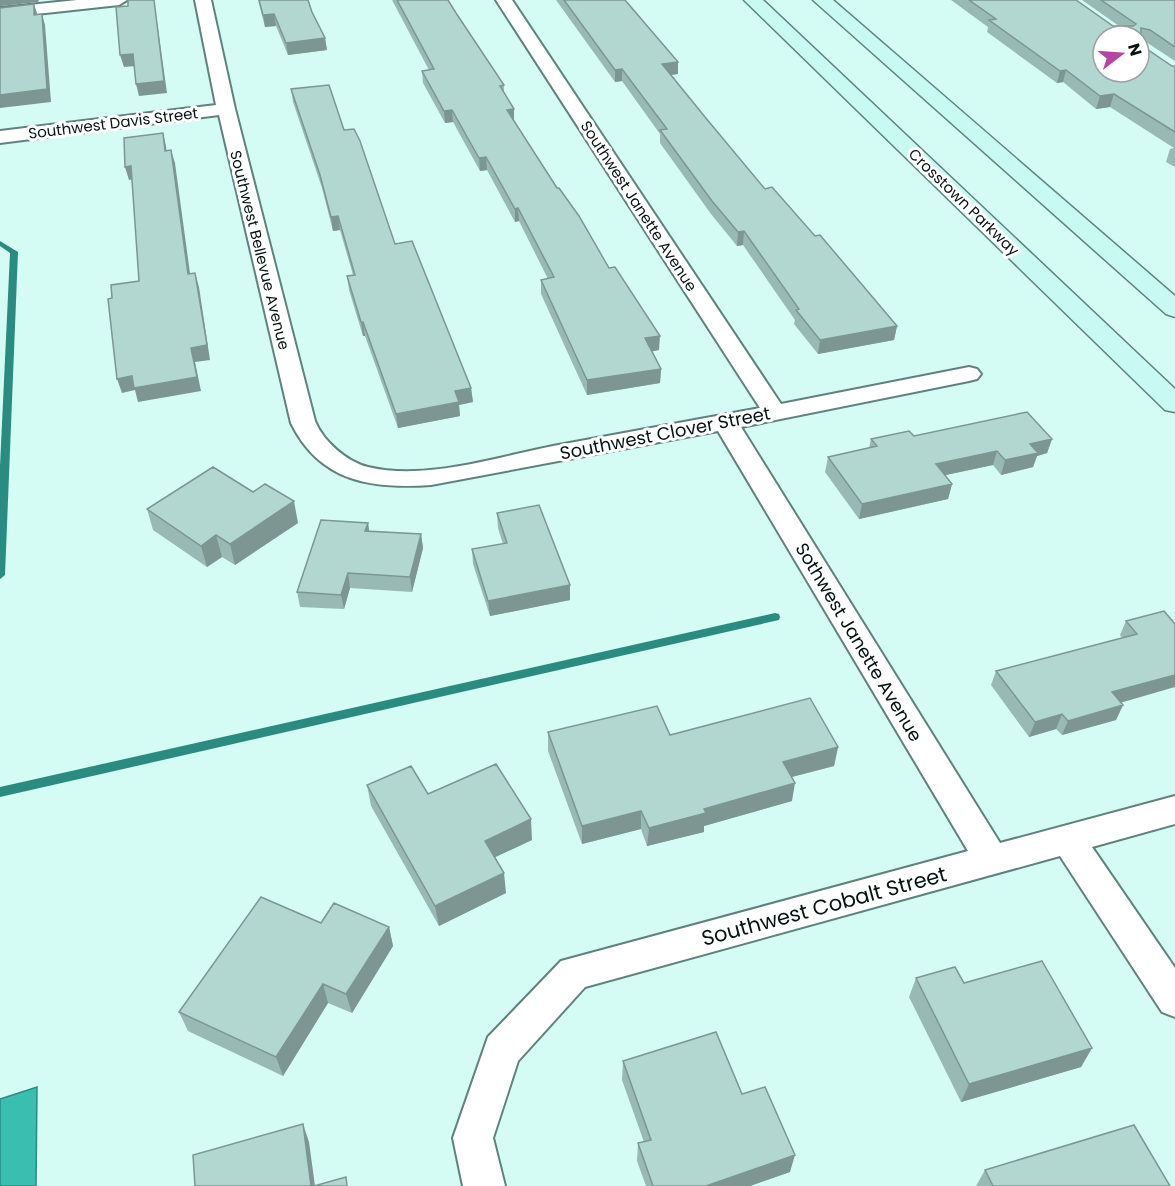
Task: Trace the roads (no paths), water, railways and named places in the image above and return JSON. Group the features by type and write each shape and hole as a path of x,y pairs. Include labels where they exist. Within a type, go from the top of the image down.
{"main road":[{"name":"Crosstown Parkway","path":"753,0 1175,404"},
{"path":"822,0 1175,309"}],"street":[{"path":"0,13 119,0"},
{"name":"Southwest Bellevue Avenue","path":"203,0 226,109 306,428 321,448 341,465 360,474"},
{"name":"Southwest Janette Avenue","path":"504,0 775,413"},
{"name":"Southwest Davis Street","path":"0,137 226,109"},
{"name":"Southwest Clover Street","path":"360,474 380,478 441,475 726,423 969,374"},
{"name":"Sothwest Janette Avenue","path":"726,423 992,860"},
{"name":"Southwest Cobalt Street","path":"484,1186 473,1138 502,1050 574,973 1175,810"},
{"path":"1068,839 1175,1000"}],"waterway":[{"path":"0,243 14,252 0,575"},
{"path":"0,792 775,617"}]}
